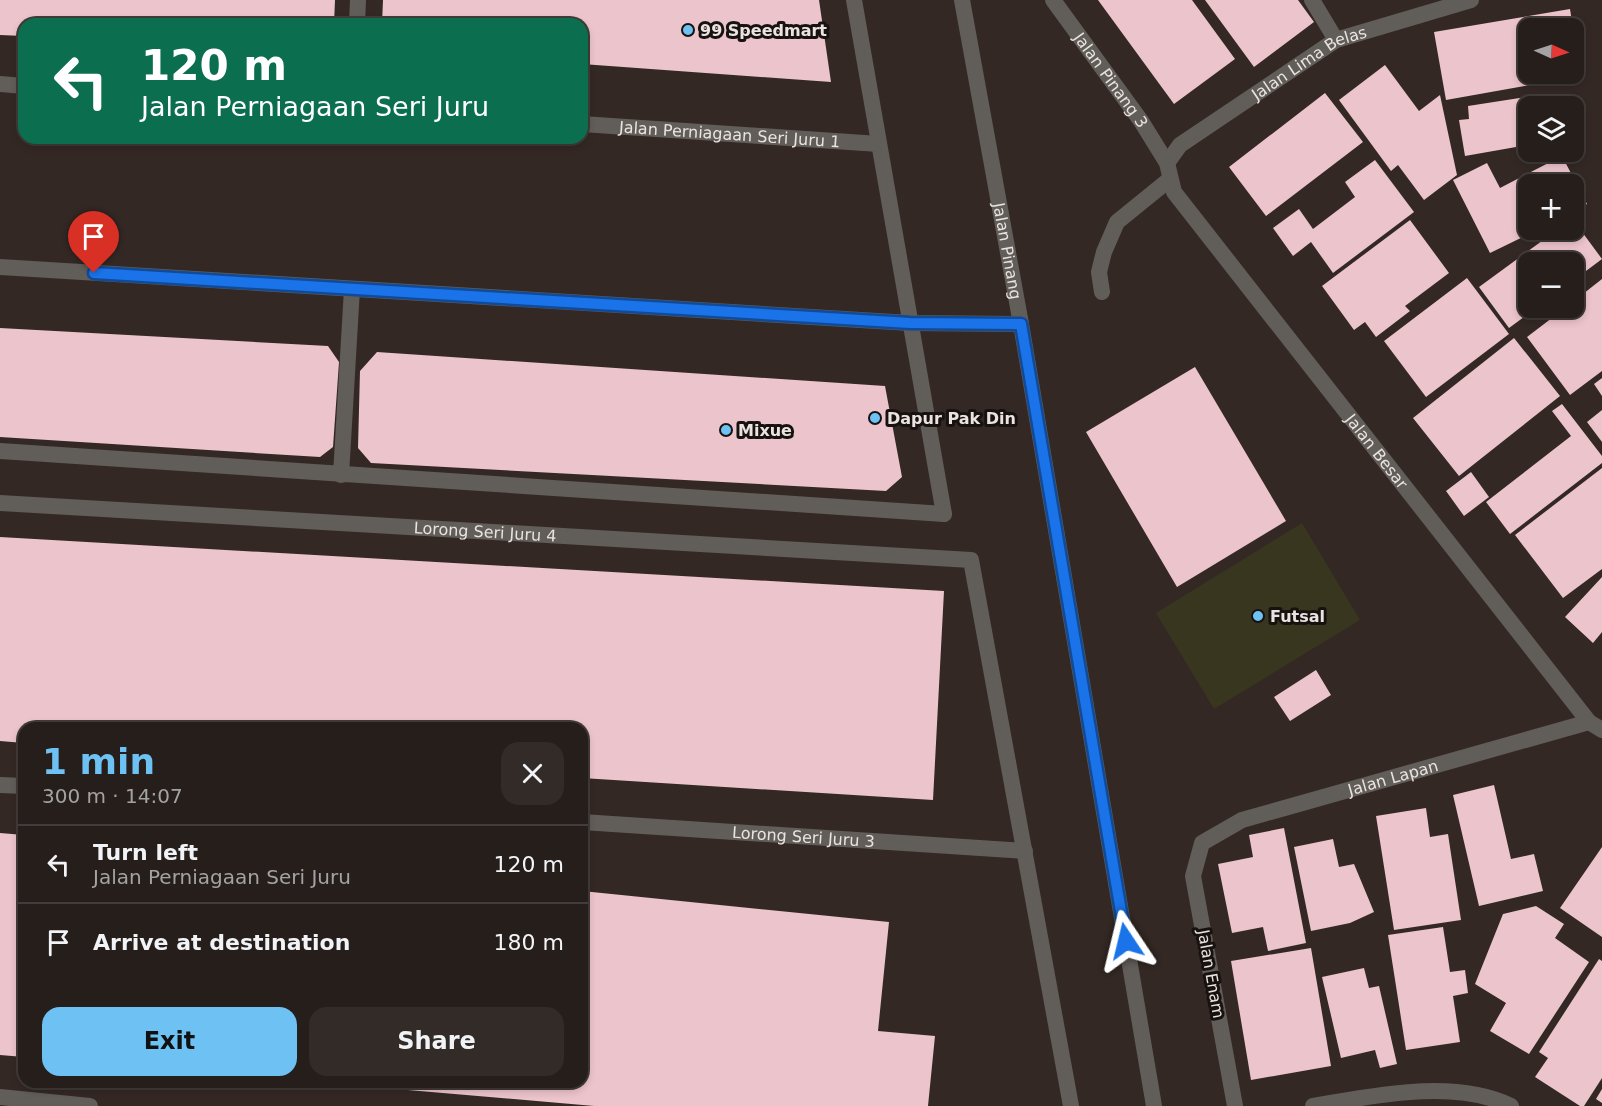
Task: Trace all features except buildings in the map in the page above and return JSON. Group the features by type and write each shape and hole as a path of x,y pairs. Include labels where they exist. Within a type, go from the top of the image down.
{"street":[{"path":"357,18 358,0"},
{"path":"0,451 944,514 854,0"},
{"name":"Jalan Pinang","path":"962,0 1021,324 1154,1106"},
{"name":"Jalan Pinang 3","path":"1053,0 1142,122 1169,171"},
{"path":"1312,0 1336,40"},
{"name":"Jalan Lima Belas","path":"1102,292 1099,272 1104,252 1117,222 1169,171 1180,145 1336,40 1471,0"},
{"path":"0,84 18,86"},
{"name":"Jalan Perniagaan Seri Juru 1","path":"588,123 879,144"},
{"name":"Jalan Besar","path":"1169,171 1174,192 1595,726"},
{"path":"0,267 910,323 1021,324"},
{"path":"341,475 352,289"},
{"name":"Lorong Seri Juru 4","path":"0,503 971,560 1025,851"},
{"name":"Jalan Lapan","path":"1202,843 1242,820 1595,726"},
{"path":"0,785 18,786"},
{"name":"Lorong Seri Juru 3","path":"588,822 1025,851"},
{"name":"Jalan Enam","path":"1202,843 1193,876 1235,1106"},
{"path":"1025,851 1071,1106"},
{"path":"1312,1106 1388,1093 1426,1091 1466,1094 1501,1101 1511,1106"},
{"path":"0,1097 90,1106"}],"shaded area":[{"name":"Futsal","path":"1302,523 1360,620 1214,709 1156,613"}],"place":[{"name":"99 Speedmart","path":"688,30"},
{"name":"Dapur Pak Din","path":"875,418"},
{"name":"Mixue","path":"726,430"},
{"name":"Futsal","path":"1258,616"}],"route":[{"path":"94,273 910,323 1021,324 1126,941"}]}
